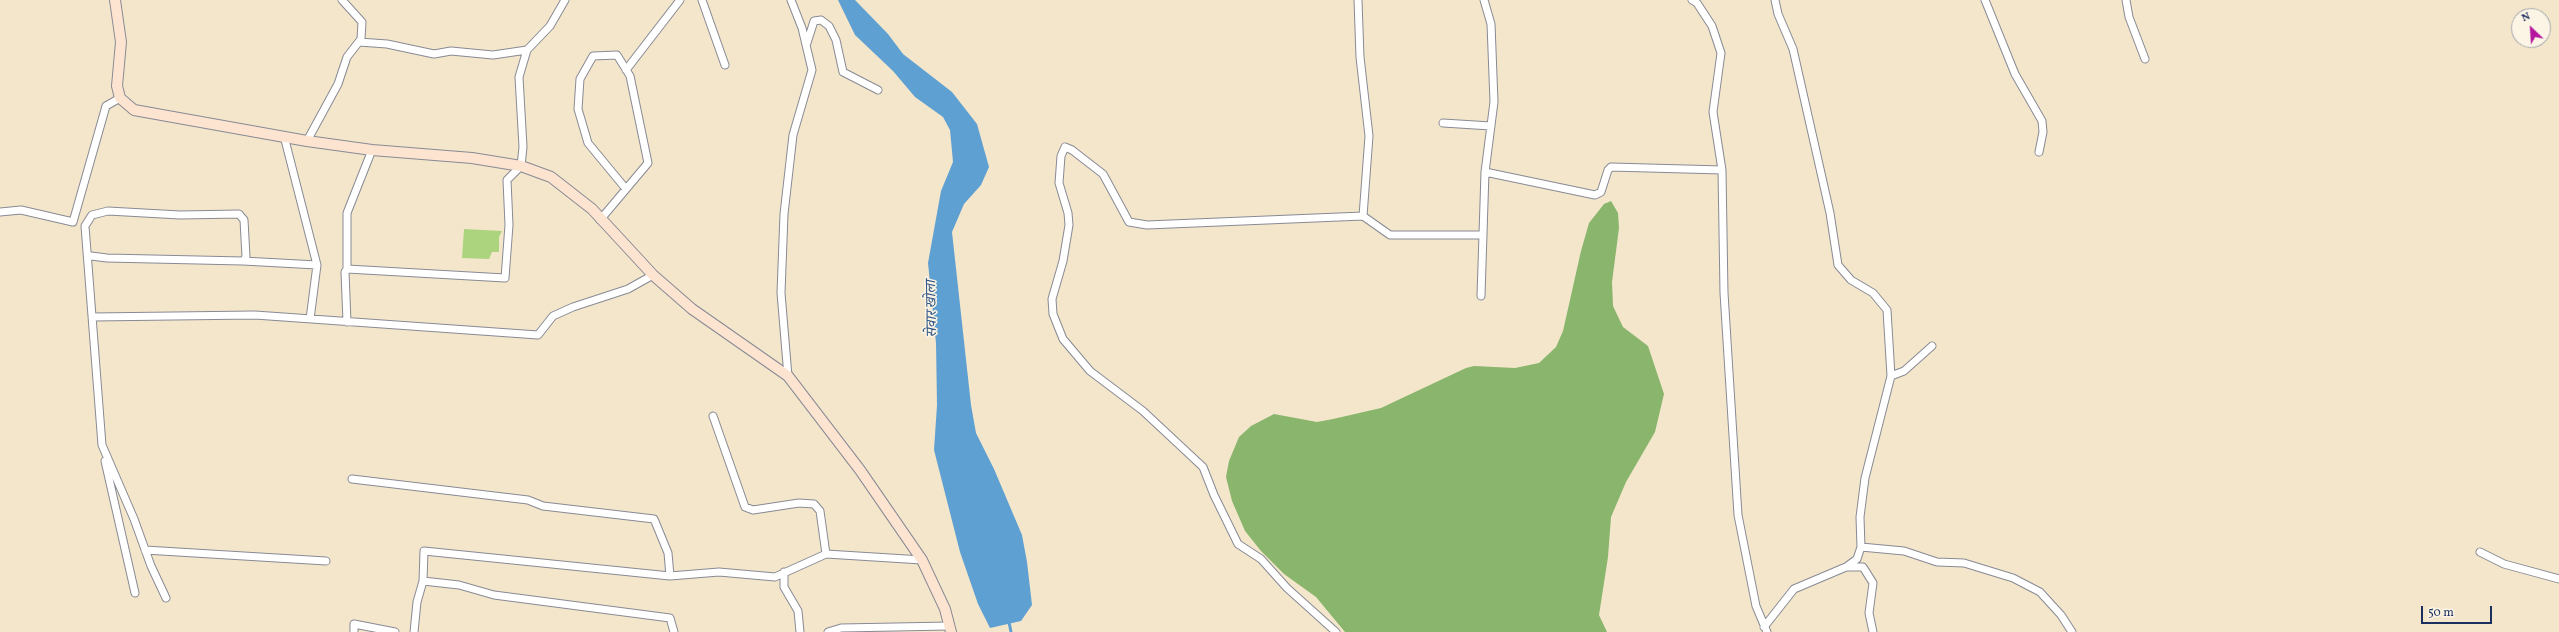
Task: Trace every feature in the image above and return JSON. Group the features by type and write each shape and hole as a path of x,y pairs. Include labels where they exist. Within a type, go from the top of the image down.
{"street":[{"path":"115,0 121,42 117,86 120,98 134,110 307,141 372,150 472,158 521,166 551,177 592,209 600,220 653,275 692,309 788,376 860,470 922,560 945,609 950,629 841,628 828,632"},
{"path":"307,141 338,84 348,57 358,42 362,22 342,0"},
{"path":"347,269 505,278 509,225 507,180 521,166 523,147 519,77 527,50 550,26 564,0"},
{"path":"626,70 680,0"},
{"path":"702,0 725,65"},
{"path":"788,376 781,293 784,214 793,135 812,70 807,45 791,0"},
{"path":"1358,0 1360,57 1370,136 1363,216"},
{"path":"1481,296 1485,172 1494,102 1491,24 1484,0"},
{"path":"1766,630 1794,589 1846,567 1857,559 1861,547 1860,516 1865,478 1891,376 1887,310 1873,293 1851,280 1838,265 1830,213 1793,50 1778,14 1776,0"},
{"path":"1985,0 2015,74 2042,121 2043,132 2039,152"},
{"path":"2126,0 2129,17 2145,59"},
{"path":"1696,1 1712,26 1721,53 1713,112 1722,170 1724,293 1738,515 1756,606 1766,630"},
{"path":"807,45 812,23 821,20 832,30 843,72 878,90"},
{"path":"358,42 387,44 434,54 451,51 493,55 527,50"},
{"path":"600,220 648,163 630,76 617,55 593,56 580,79 578,109 588,143 626,189"},
{"path":"0,212 21,210 73,222 106,106 120,98"},
{"path":"1443,123 1491,126"},
{"path":"284,136 317,265 310,319"},
{"path":"1336,632 1287,588 1261,559 1238,544 1214,495 1203,467 1143,411 1090,371 1063,339 1053,314 1052,299 1063,261 1069,225 1068,213 1058,184 1061,156 1065,147 1072,150 1103,174 1129,222 1147,226 1363,216 1390,235 1483,235"},
{"path":"347,322 345,272 347,269 347,213 372,150"},
{"path":"1485,172 1595,195 1602,192 1608,170 1611,168 1722,170"},
{"path":"135,593 102,445 85,226 92,215 108,211 180,215 239,214 244,220 245,226 246,257 243,261"},
{"path":"91,256 107,258 243,261 317,265"},
{"path":"92,317 255,315 538,335 553,316 573,307 628,289 653,275"},
{"path":"1891,376 1904,371 1932,346"},
{"path":"713,416 745,507 754,510 799,503 814,504 820,511 826,554"},
{"path":"102,445 166,598"},
{"path":"352,479 528,500 543,506 654,519 668,553 670,576"},
{"path":"1861,547 1904,551 1937,562 1964,563 2013,578 2040,592 2061,615 2072,632"},
{"path":"145,550 326,561"},
{"path":"414,632 417,602 423,581 424,551 670,576 719,572 776,577 826,554 922,560"},
{"path":"2480,552 2504,564 2559,580"},
{"path":"1846,567 1862,568 1873,583 1869,613 1873,632"},
{"path":"784,572 784,587 798,611 800,632"},
{"path":"423,581 459,585 494,595 670,618 674,632"},
{"path":"354,632 354,624 395,632"}],"green space":[{"path":"1611,201 1618,213 1619,228 1612,282 1613,306 1623,327 1648,346 1664,394 1655,432 1626,482 1611,517 1608,557 1599,615 1607,632 1345,632 1316,597 1284,574 1261,551 1245,531 1232,501 1226,477 1229,461 1239,437 1251,426 1274,414 1317,422 1333,419 1381,408 1466,368 1474,366 1515,368 1539,363 1556,347 1563,331 1581,251 1589,223 1604,204"},
{"path":"464,229 502,231 499,237 499,252 492,252 489,259 462,258"}],"water":[{"path":"838,0 855,0 888,34 903,54 952,92 977,124 989,167 981,185 964,204 952,232 971,405 976,433 994,469 1022,535 1027,562 1032,605 1021,621 990,628 978,604 960,552 934,450 937,405 936,343 928,263 941,191 953,162 950,130 943,117 915,97 893,71 855,35"}],"waterway":[{"name":"सेवार खोला","path":"1009,622 1011,632"}]}
